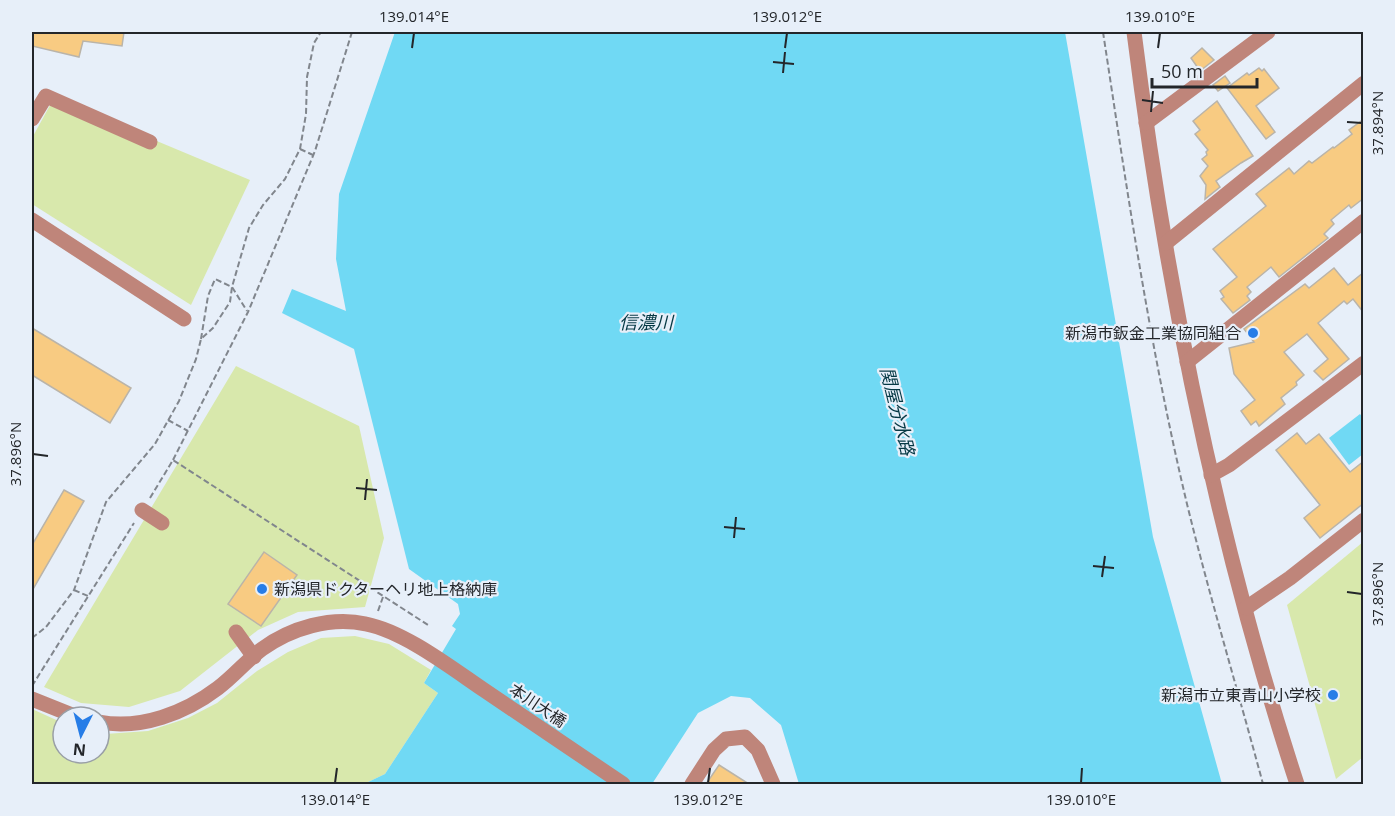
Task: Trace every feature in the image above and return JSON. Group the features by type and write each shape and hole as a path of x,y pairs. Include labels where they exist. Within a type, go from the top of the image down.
{"street":[{"path":"1134,32 1166,243 1187,362 1211,475 1275,716 1297,784"},
{"path":"1146,123 1268,32"},
{"path":"1166,243 1364,83"},
{"path":"32,119 46,96 150,142"},
{"path":"32,220 184,319"},
{"path":"1187,362 1364,221"},
{"path":"1211,475 1229,465 1364,363"},
{"path":"142,510 162,523"},
{"path":"1246,608 1290,578 1364,520"},
{"name":"本川大橋","path":"111,722 132,723 183,710 217,688 275,641 308,627 341,621 382,628 433,655 623,784"},
{"path":"236,632 254,657"},
{"path":"32,699 51,707"},
{"path":"692,784 714,750 726,739 745,737 758,750 773,784"}],"path":[{"path":"201,339 213,328 230,302 249,228 263,205 285,179 300,149 306,114 307,77 314,43 321,32"},
{"path":"32,688 173,460 248,312 313,155 352,32"},
{"path":"1103,32 1136,250 1187,504 1263,784"},
{"path":"300,149 313,155"},
{"path":"32,638 46,627 74,590 106,502 155,444 168,420 196,359 208,296 215,279 232,287 248,312"},
{"path":"168,420 188,431"},
{"path":"173,460 428,625"},
{"path":"74,590 89,597"},
{"path":"373,625 384,596"}],"green space":[{"path":"54,98 250,180 191,305 32,204 32,138"},
{"path":"236,366 359,426 384,538 365,607 298,612 258,630 180,691 129,707 81,703 44,687"},
{"name":"新潟市立東青山小学校","path":"1363,542 1363,757 1336,779 1287,605"},
{"path":"355,636 389,644 431,670 424,683 438,693 385,774 364,784 32,784 32,709 51,718 51,765 111,765 111,734 148,731 188,718 217,703 257,671 288,652 321,638"}],"water":[{"name":"信濃川","path":"395,32 1065,32 1153,537 1222,784 799,784 781,725 750,698 731,696 698,713 652,784 364,784 385,774 438,693 424,683 456,629 452,626 460,614 458,604 409,569 354,349 282,313 292,289 346,311 336,259 339,194"},
{"path":"1360,414 1363,418 1363,454 1349,465 1329,438"}],"building":[{"path":"32,32 124,32 122,46 83,41 79,57 32,46"},
{"path":"1202,48 1214,60 1200,71 1191,58"},
{"path":"1259,68 1262,71 1264,69 1279,88 1256,106 1275,132 1266,139 1227,88 1247,73 1249,75"},
{"path":"1225,76 1230,83 1218,91 1213,85"},
{"path":"1217,101 1253,156 1216,181 1220,187 1205,199 1206,185 1200,176 1208,166 1202,159 1207,155 1208,150 1195,134 1200,130 1193,121"},
{"path":"1364,119 1364,198 1351,208 1349,205 1331,220 1334,224 1324,234 1328,238 1279,277 1271,267 1247,287 1251,292 1247,296 1250,300 1233,313 1221,299 1224,297 1220,291 1237,277 1213,249 1266,206 1256,194 1289,168 1294,174 1309,161 1312,163 1334,148 1352,134 1349,130"},
{"path":"1334,268 1348,285 1364,272 1364,313 1353,299 1347,304 1344,301 1318,323 1349,359 1323,380 1314,371 1328,359 1307,334 1284,352 1304,375 1296,382 1297,385 1281,398 1285,404 1259,426 1256,421 1251,425 1241,411 1255,400 1234,374 1229,348 1254,342 1244,329 1305,284 1309,288"},
{"path":"32,328 131,388 110,423 32,375"},
{"path":"1297,433 1306,444 1319,434 1350,472 1364,461 1364,503 1320,538 1304,518 1320,505 1276,450"},
{"path":"64,490 84,501 32,591 32,545"},
{"name":"新潟県ドクターヘリ地上格納庫","path":"264,552 297,575 261,626 228,604"},
{"path":"719,765 749,784 706,784"}],"place":[{"name":"新潟市鈑金工業協同組合","path":"1253,333"},
{"name":"新潟県ドクターヘリ地上格納庫","path":"262,589"},
{"name":"新潟市立東青山小学校","path":"1333,695"}],"water label":[{"name":"関屋分水路","path":"898,411"}]}
